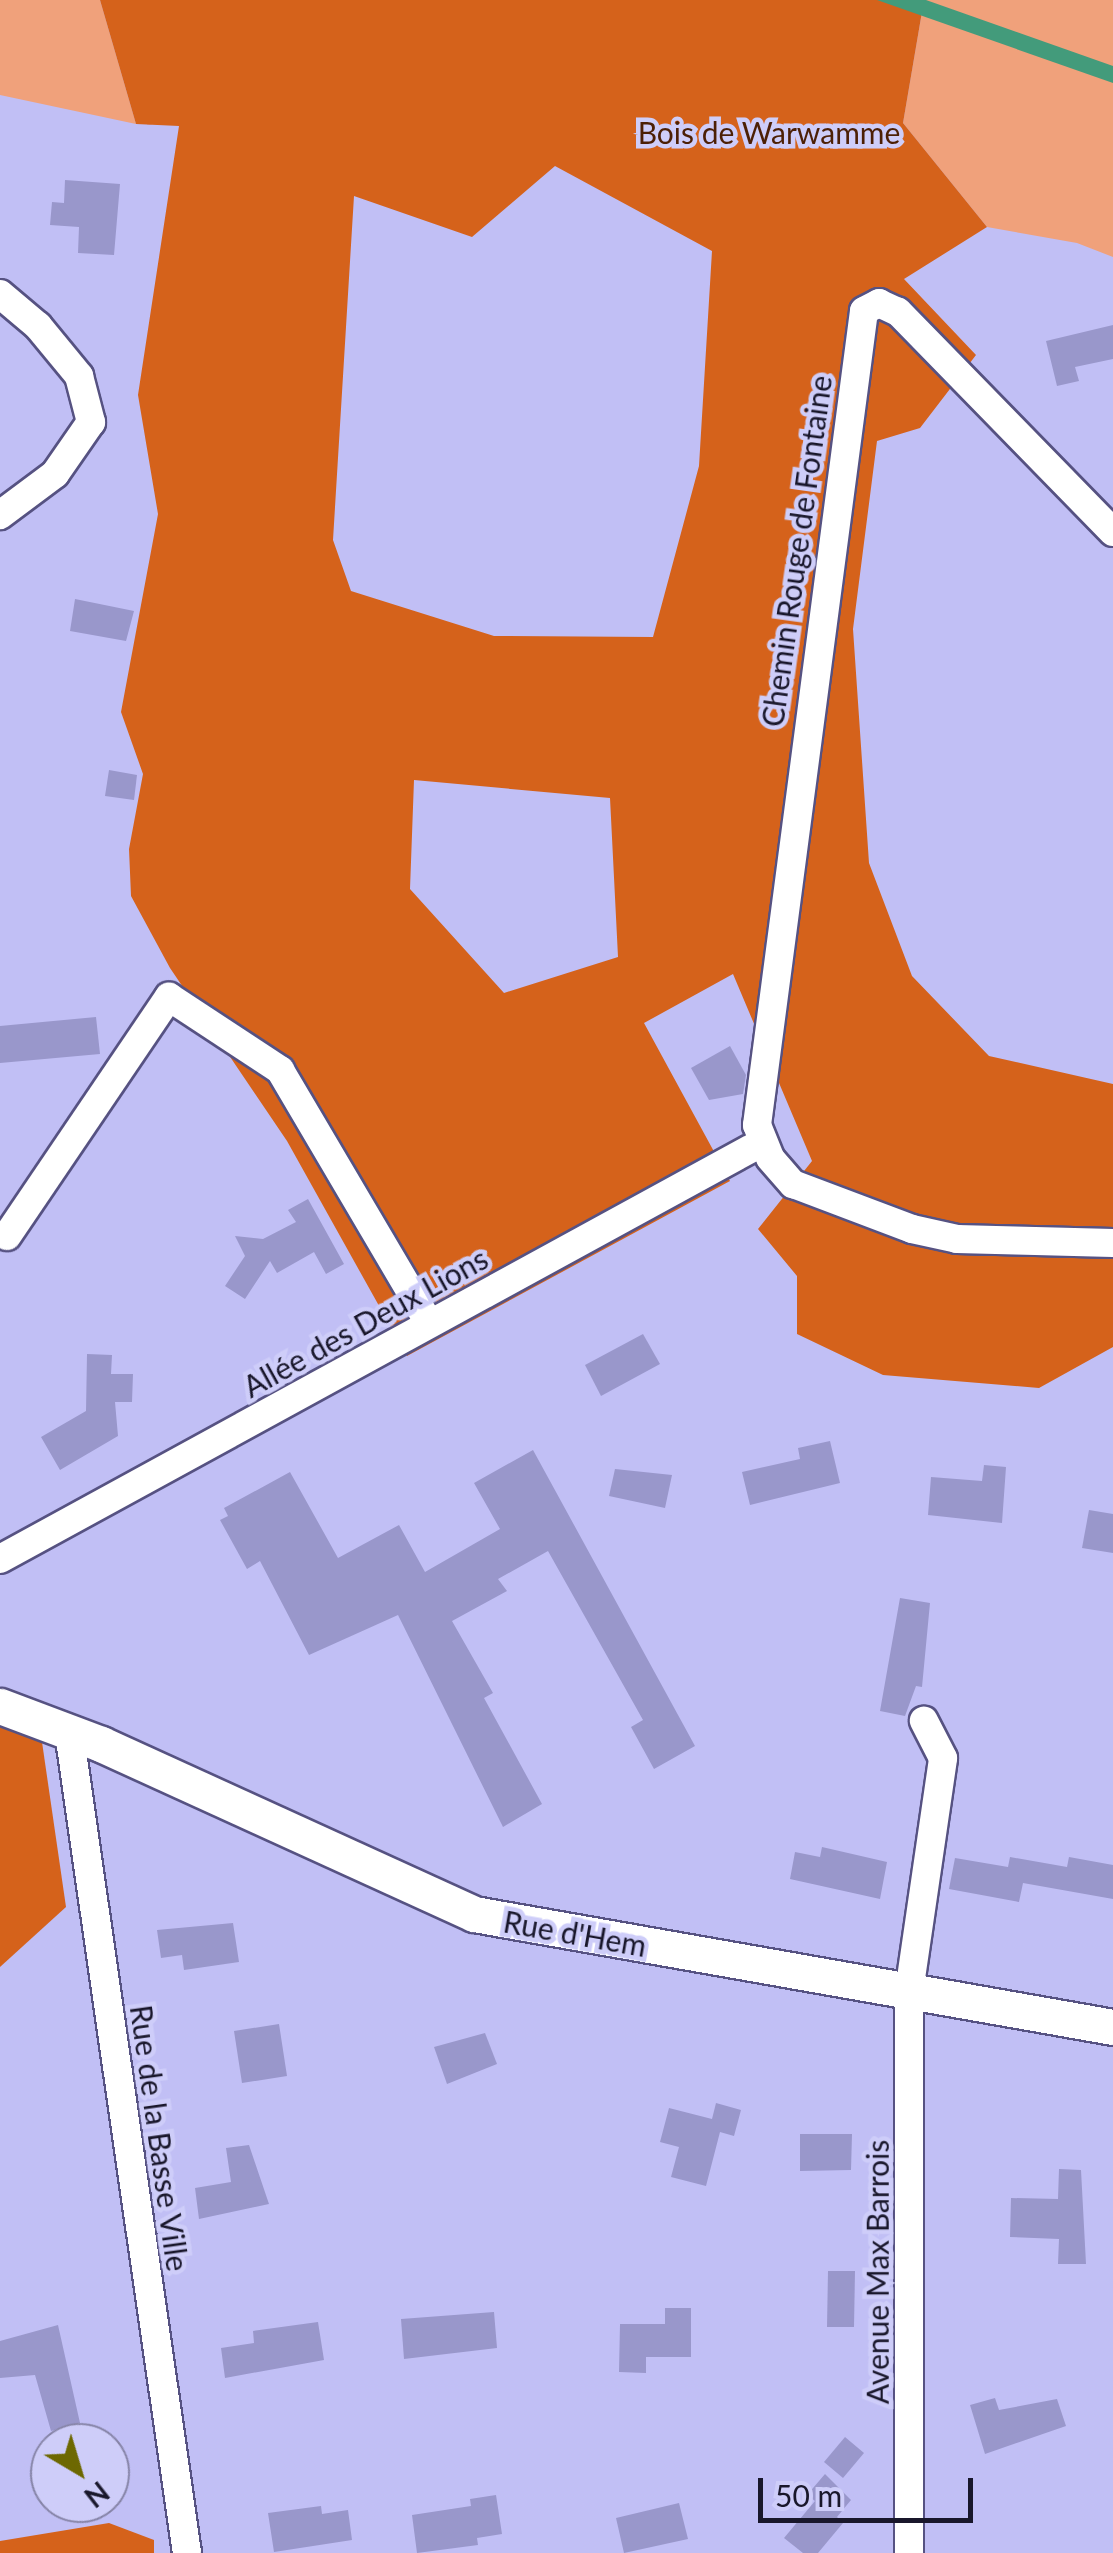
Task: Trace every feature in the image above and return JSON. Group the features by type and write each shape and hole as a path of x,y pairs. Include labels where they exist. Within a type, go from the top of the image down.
{"main road":[{"name":"Rue d'Hem","path":"0,1706 69,1732 474,1914 1113,2027"}],"street":[{"path":"0,294 38,326 78,376 91,422 56,474 0,515"},
{"name":"Chemin Rouge de Fontaine","path":"761,1143 758,1087 864,311 879,303 898,312 1113,532"},
{"path":"6,1236 169,997 280,1070 429,1323"},
{"path":"761,1143 781,1174 802,1189 912,1230 957,1239 1113,1243"},
{"name":"Allée des Deux Lions","path":"0,1559 761,1143"},
{"name":"Avenue Max Barrois","path":"909,2553 909,1992 943,1758 924,1721"},
{"name":"Rue de la Basse Ville","path":"69,1732 187,2553"}],"shaded area":[{"path":"0,0 100,0 136,124 0,95"},
{"path":"877,0 926,0 1113,66 1113,83"},
{"path":"924,0 1113,0 1113,257 1077,243 987,227 903,123"}],"green space":[{"name":"Bois de Warwamme","path":"100,0 924,0 903,123 987,227 904,279 976,355 920,428 877,441 853,629 869,863 912,976 989,1056 1113,1084 1113,1347 1039,1388 883,1375 797,1334 797,1276 758,1229 812,1161 733,974 644,1023 730,1181 407,1356 287,1141 170,968 131,896 129,849 143,774 121,712 158,514 138,395 179,126 136,124","holes":["555,166 712,251 699,466 653,637 494,636 351,591 333,540 354,196 472,237","414,780 610,798 618,957 504,993 410,889"]},
{"path":"0,1727 42,1742 66,1907 0,1967"},
{"path":"109,2523 154,2540 154,2553 0,2553 0,2541"}],"building":[{"path":"65,180 120,184 114,255 78,253 79,227 50,225 52,202 64,203"},
{"path":"1113,325 1113,359 1075,367 1079,381 1057,386 1046,341"},
{"path":"75,599 134,611 126,641 70,631"},
{"path":"109,770 137,775 134,800 105,796"},
{"path":"96,1017 100,1054 0,1063 0,1026"},
{"path":"730,1046 746,1075 743,1094 709,1100 691,1068"},
{"path":"308,1199 344,1264 326,1274 314,1252 277,1273 270,1261 245,1299 225,1286 245,1256 235,1236 263,1239 296,1222 288,1210"},
{"path":"643,1334 660,1364 601,1396 585,1365"},
{"path":"87,1354 112,1355 111,1374 133,1374 132,1402 115,1402 118,1436 60,1470 41,1437 86,1411"},
{"path":"830,1441 840,1483 750,1505 742,1472 800,1459 798,1448"},
{"path":"533,1450 695,1746 654,1769 631,1727 643,1720 548,1551 498,1579 507,1591 452,1621 493,1693 484,1698 542,1804 503,1827 398,1615 309,1655 260,1561 247,1569 220,1520 228,1516 224,1508 290,1472 338,1558 399,1525 425,1572 500,1529 474,1483"},
{"path":"984,1465 1006,1467 1002,1523 928,1515 931,1477 982,1481"},
{"path":"615,1469 672,1475 665,1508 609,1496"},
{"path":"1089,1510 1113,1514 1113,1553 1082,1548"},
{"path":"900,1598 930,1603 922,1687 916,1686 905,1716 880,1711"},
{"path":"822,1847 887,1862 880,1899 790,1879 795,1852 820,1857"},
{"path":"1010,1857 1067,1867 1069,1857 1113,1865 1113,1899 1023,1883 1019,1902 949,1889 955,1858 1008,1867"},
{"path":"233,1923 239,1962 184,1970 182,1955 161,1958 157,1930"},
{"path":"279,2024 287,2076 242,2083 234,2031"},
{"path":"485,2033 497,2064 447,2084 434,2047"},
{"path":"716,2103 741,2110 734,2136 720,2132 706,2186 671,2177 679,2147 660,2142 669,2108 712,2119"},
{"path":"800,2134 852,2134 851,2170 800,2171"},
{"path":"249,2145 269,2204 199,2219 195,2188 231,2182 226,2148"},
{"path":"1059,2169 1081,2170 1086,2264 1058,2264 1059,2239 1010,2237 1011,2198 1058,2199"},
{"path":"828,2271 855,2271 854,2327 827,2327"},
{"path":"665,2308 691,2308 691,2357 646,2357 646,2373 619,2372 620,2324 665,2324"},
{"path":"494,2312 497,2348 404,2359 401,2319"},
{"path":"318,2322 324,2360 225,2378 221,2348 254,2343 253,2331"},
{"path":"58,2325 80,2423 49,2423 35,2375 0,2378 0,2341"},
{"path":"995,2398 999,2410 1057,2399 1066,2426 985,2454 970,2405"},
{"path":"845,2437 864,2453 843,2478 824,2462"},
{"path":"825,2474 851,2500 837,2517 843,2523 818,2553 803,2553 784,2538 815,2501 807,2495"},
{"path":"496,2495 502,2534 477,2538 478,2545 417,2553 412,2515 471,2506 470,2499"},
{"path":"679,2503 688,2539 624,2553 616,2518"},
{"path":"321,2506 322,2514 348,2510 352,2540 274,2552 268,2513"}]}
